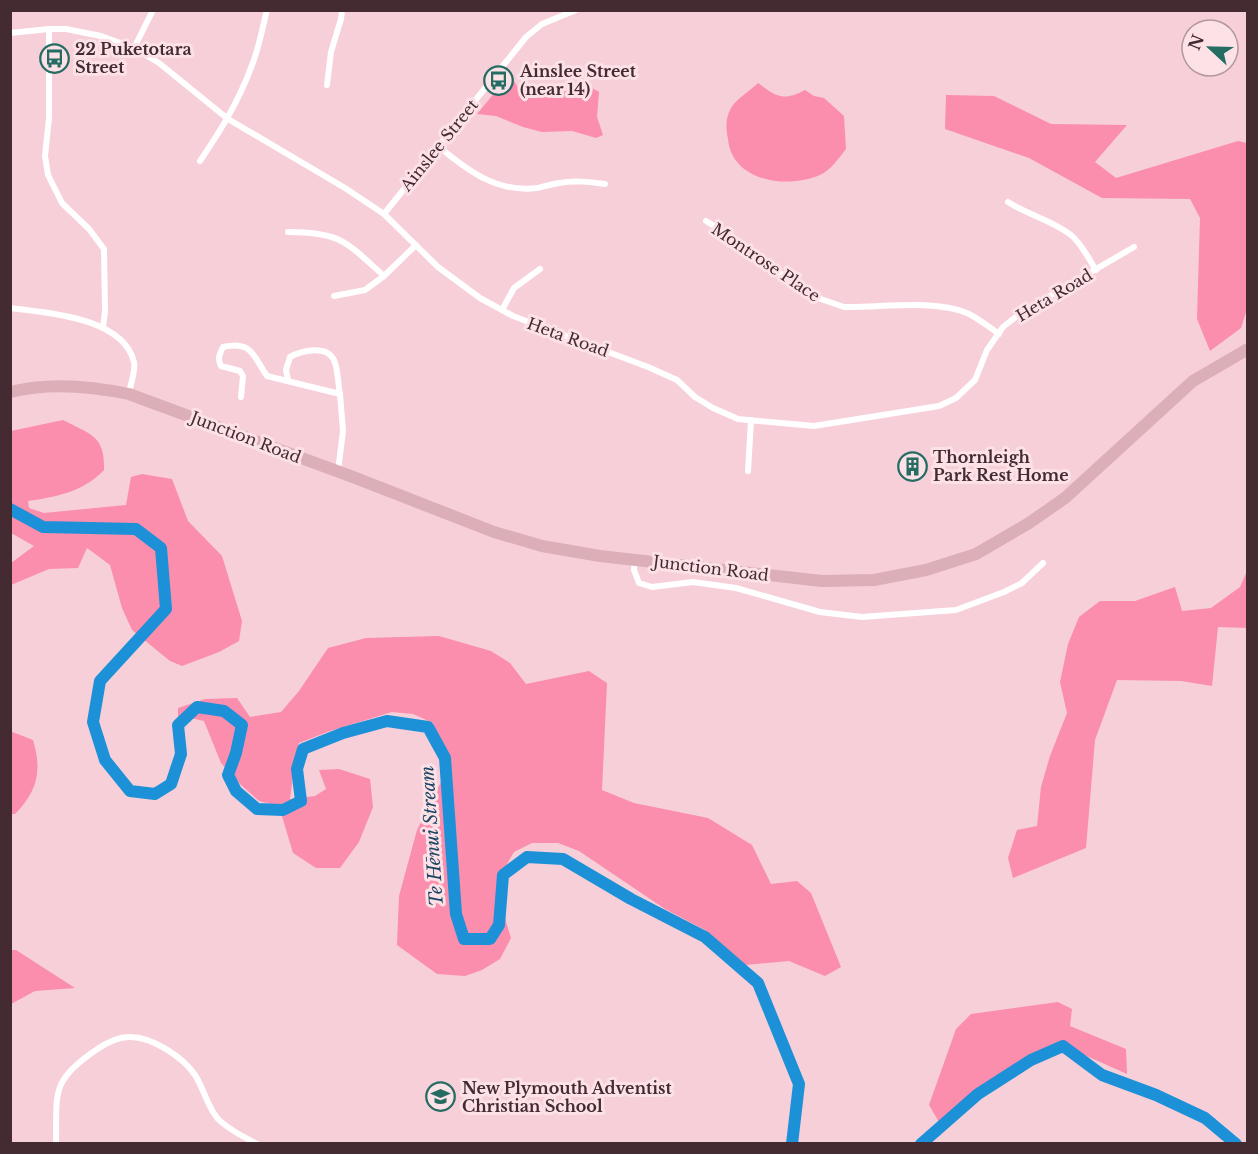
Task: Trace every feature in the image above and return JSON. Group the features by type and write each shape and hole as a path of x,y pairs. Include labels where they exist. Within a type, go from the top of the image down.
{"highway":[{"name":"Junction Road","path":"10,392 70,386 129,394 338,471 494,532 543,546 600,555 822,581 874,580 926,570 976,554 1029,523 1065,498 1193,381 1248,349"}],"street":[{"path":"134,48 153,10"},
{"path":"200,161 228,119 253,63 267,10"},
{"path":"327,85 331,52 342,10"},
{"name":"Ainslee Street","path":"384,214 526,37 542,24 576,10"},
{"path":"48,29 49,118 45,156 48,175 62,203 89,229 104,249 103,328"},
{"name":"Heta Road","path":"10,33 48,29 66,30 101,36 134,48 159,63 228,119 345,188 384,214 450,278 480,298 524,320 677,380 695,398 738,419 813,426 939,406 956,398 975,380 987,350 1004,327 1022,312 1134,247"},
{"path":"438,146 472,174 504,187 536,188 584,181 605,184"},
{"path":"1008,202 1021,211 1073,236 1096,270"},
{"name":"Montrose Place","path":"706,221 734,238 812,296 831,304 844,307 930,306 945,308 967,313 999,334"},
{"path":"288,232 330,235 346,242 384,276"},
{"path":"334,296 365,290 384,276 416,245"},
{"path":"502,310 514,288 540,269"},
{"path":"10,308 67,315 103,328 125,345 134,363 129,394"},
{"path":"241,396 243,376 240,371 221,366 219,362 223,347 248,349 255,353 267,376 340,394"},
{"path":"288,380 286,370 290,357 308,350 328,354 334,360 343,431 338,471"},
{"path":"748,471 752,420"},
{"path":"635,559 634,570 639,583 652,587 693,582 736,588 820,612 862,617 956,610 1022,583 1043,563"},
{"path":"56,1143 58,1091 64,1077 83,1059 105,1044 115,1039 132,1037 147,1040 181,1058 194,1074 220,1121 257,1143"}],"shaded area":[{"path":"510,74 520,91 561,92 575,87 580,81 599,92 597,117 603,135 596,138 572,131 542,132 496,116 477,114"},
{"path":"758,83 780,96 791,96 805,90 814,96 824,98 844,116 846,149 828,170 807,179 778,181 750,173 740,165 732,153 728,139 726,128 728,116 736,101"},
{"path":"946,95 994,96 1051,124 1127,125 1095,162 1116,178 1238,141 1247,143 1248,306 1241,328 1210,351 1197,319 1200,218 1190,199 1102,198 1029,158 945,129"},
{"path":"63,420 89,433 99,443 104,458 104,470 87,484 69,492 28,501 29,508 44,513 126,505 131,477 142,474 172,479 188,521 222,556 242,621 239,641 219,652 182,666 170,661 132,630 122,608 110,565 87,548 78,568 49,569 11,585 11,563 34,546 11,533 11,431"},
{"path":"1247,571 1247,628 1218,627 1212,686 1181,681 1117,680 1095,740 1086,848 1013,878 1008,858 1017,830 1037,826 1041,787 1067,713 1060,682 1068,644 1079,617 1100,601 1135,601 1175,587 1182,611 1211,608 1240,587"},
{"path":"439,636 491,651 510,663 526,684 589,671 607,683 602,790 634,803 708,818 752,845 771,884 797,881 811,893 841,967 825,976 789,961 745,965 705,930 665,909 579,851 558,843 532,843 514,852 503,871 500,902 511,938 500,959 482,970 465,976 437,974 397,945 399,896 417,830 445,774 442,745 433,723 413,714 392,712 299,743 290,799 315,796 326,789 319,770 339,769 370,779 373,807 359,842 340,868 316,868 293,853 279,806 259,801 221,763 204,721 191,718 178,731 178,708 205,699 237,698 250,717 281,712 299,691 328,648 366,638"},
{"path":"10,731 33,740 37,761 33,788 29,797 15,814 11,814"},
{"path":"11,950 16,950 75,988 35,991 11,1004"},
{"path":"1058,1002 1072,1009 1070,1026 1126,1049 1127,1074 1080,1053 1034,1054 939,1122 929,1105 956,1029 971,1014"}],"waterway":[{"name":"Te Hēnui Stream","path":"10,509 43,527 136,529 161,548 166,609 100,681 93,722 105,760 130,791 155,794 171,784 181,754 178,725 197,707 224,711 242,725 228,775 236,791 257,809 283,810 301,801 297,769 303,749 343,733 387,721 428,727 445,758 456,914 464,939 490,939 499,925 503,875 527,857 563,859 631,899 705,937 758,983 799,1084 792,1144"},
{"name":"Te Hēnui Stream","path":"921,1144 978,1094 1031,1060 1063,1046 1102,1075 1156,1095 1205,1118 1236,1144"}],"place":[{"name":"22 Puketotara Street","path":"54,58"},
{"name":"Ainslee Street (near 14)","path":"499,80"},
{"name":"Thornleigh Park Rest Home","path":"912,466"},
{"name":"New Plymouth Adventist Christian School","path":"441,1097"}]}
